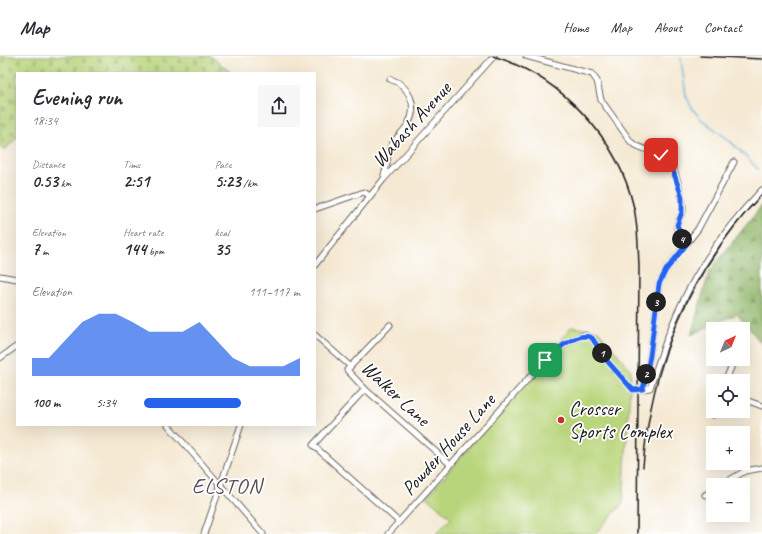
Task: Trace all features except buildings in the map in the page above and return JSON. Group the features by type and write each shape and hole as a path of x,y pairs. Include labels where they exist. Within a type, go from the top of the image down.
{"street":[{"name":"Wabash Avenue","path":"316,265 382,180 494,56"},
{"path":"526,56 592,74 597,82 601,100 631,142 646,150 661,155 670,162 683,203 677,230 686,245"},
{"path":"382,180 388,167 387,155 390,147 409,122 412,111 409,92 402,85 390,79"},
{"path":"734,162 704,220 666,270 659,284 650,356 643,389 650,388 666,340 690,286 722,237 762,190"},
{"path":"316,209 364,192 370,196"},
{"path":"0,276 16,279"},
{"name":"Walker Lane","path":"390,325 346,370 365,389 451,465"},
{"path":"316,335 350,366"},
{"name":"Powder House Lane","path":"388,534 555,351 579,337 588,336 592,338 608,362 633,390 643,389"},
{"path":"0,358 16,347"},
{"path":"728,374 731,368"},
{"path":"365,389 313,445 399,522"},
{"path":"750,402 762,406"},
{"path":"169,426 263,534"},
{"path":"204,534 241,426"},
{"path":"733,478 745,471 762,468"}],"green space":[{"path":"0,56 211,56 230,72 16,72 16,138 5,150 0,146"},
{"path":"762,205 762,344 750,330 750,322 744,322 737,314 719,322 706,322 706,328 691,335 709,272"},
{"name":"Crosser Sports Complex","path":"571,327 598,331 631,370 623,503 595,534 436,534 451,518 427,497"}],"waterway":[{"path":"681,59 686,96 692,108 701,119 729,140 758,169"}],"railway":[{"path":"493,56 518,66 541,79 563,95 583,114 600,135 615,158 626,182 634,208 639,266 637,534"},
{"path":"700,56 762,59"},
{"path":"643,467 647,428 655,391 665,355 678,320 714,255 762,194"}],"place":[{"name":"Crosser Sports Complex","path":"561,420"}],"district":[{"name":"ELSTON","path":"227,485"}],"route":[{"path":"545,360 555,351 572,340 585,335 592,338 608,362 633,390 643,389 643,382 650,356 659,284 666,270 686,245 677,230 678,221 682,212 682,197 670,162 661,155"}]}
